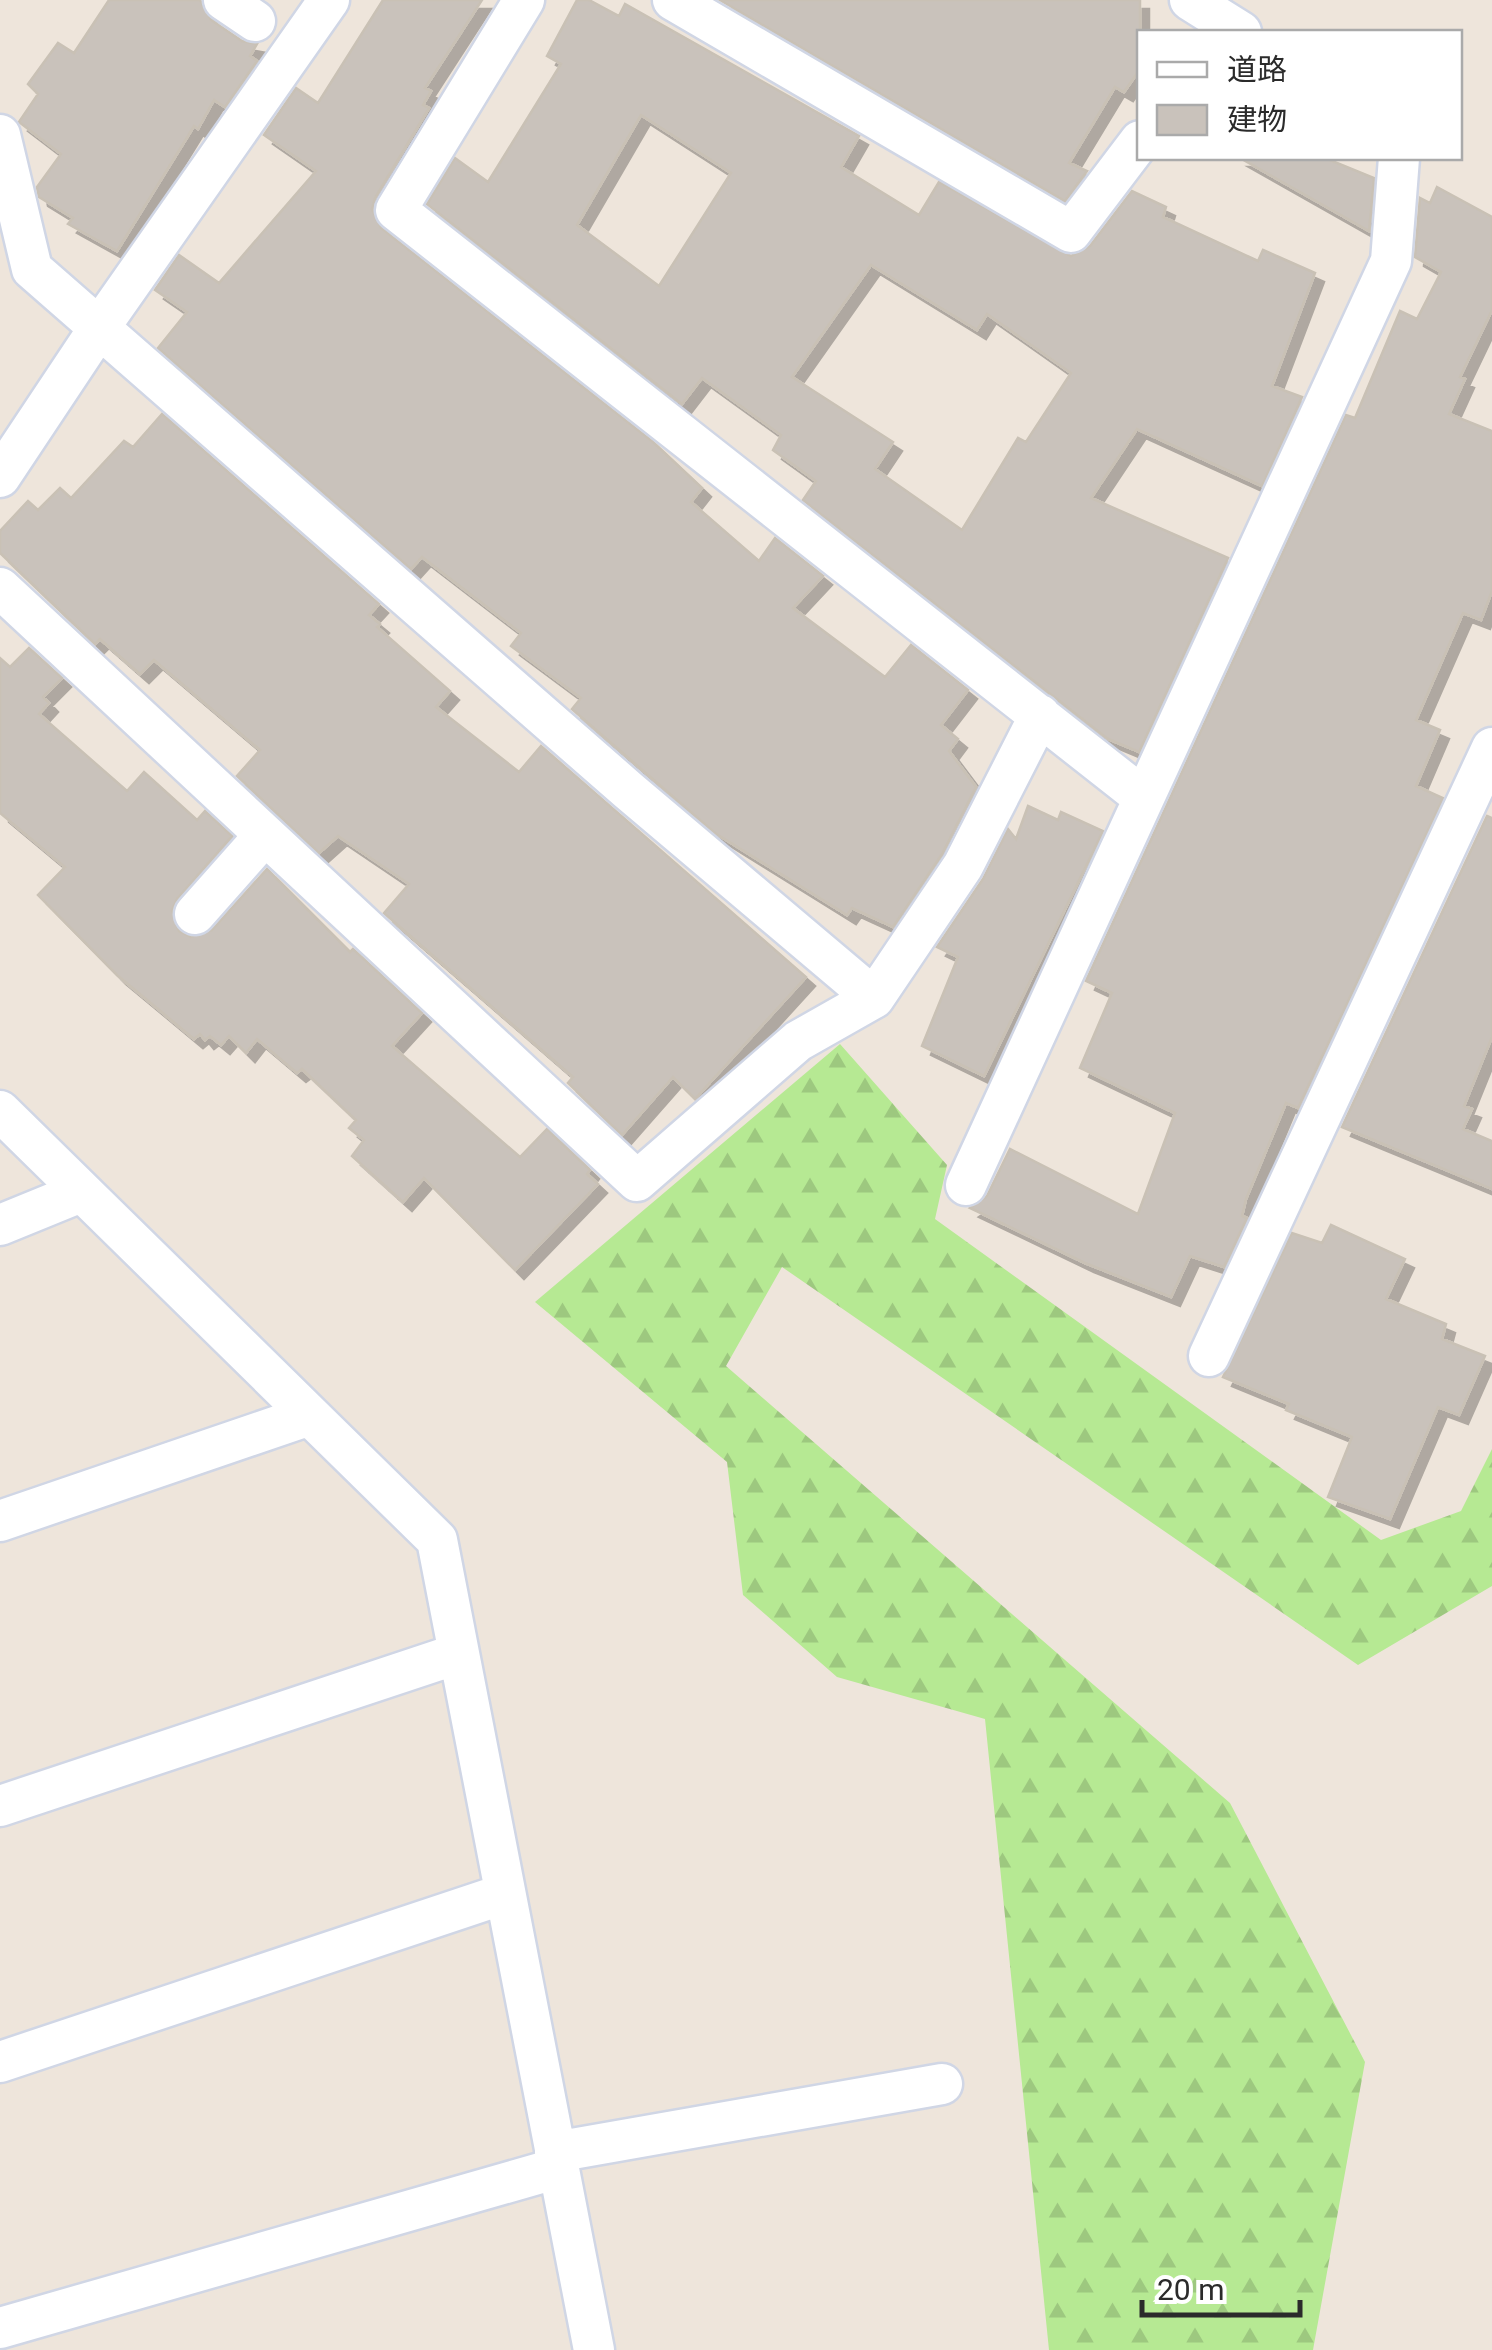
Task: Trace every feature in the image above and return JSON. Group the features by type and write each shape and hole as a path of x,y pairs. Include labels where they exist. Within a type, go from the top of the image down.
{"street":[{"path":"0,477 98,328 329,0"},
{"path":"524,0 396,210 1144,798"},
{"path":"674,0 1072,232 1137,145"},
{"path":"1190,0 1234,22"},
{"path":"0,135 32,270 629,791 874,998"},
{"path":"966,1185 1391,261 1399,160"},
{"path":"0,588 637,1181 798,1041 874,998 963,866 1040,715"},
{"path":"1209,1356 1492,748"},
{"path":"195,914 265,835"},
{"path":"0,1110 437,1540 594,2350"},
{"path":"0,1224 80,1192"},
{"path":"0,1521 307,1416"},
{"path":"0,1806 457,1654"},
{"path":"0,2062 504,1894"},
{"path":"0,2328 557,2160 942,2084"}],"green space":[{"path":"840,1044 947,1165 935,1219 1381,1540 1461,1511 1492,1449 1492,1586 1358,1665 782,1267 726,1366 1230,1803 1365,2062 1313,2350 1049,2350 985,1719 837,1677 743,1595 727,1462 535,1302"}],"building":[{"path":"109,0 200,0 211,20 242,41 257,44 250,56 257,61 225,107 214,100 198,129 194,126 117,251 68,224 73,218 39,197 37,187 61,154 19,122 38,94 28,84 58,43 74,53"},
{"path":"383,0 482,0 425,88 431,91 423,105 429,108 375,198 372,209 381,228 653,442 702,488 691,502 759,561 775,538 823,576 793,608 885,677 911,645 968,690 941,725 958,739 949,751 976,787 942,854 893,927 852,908 847,915 715,833 572,709 581,698 511,646 521,633 422,557 411,569 158,348 187,312 155,290 179,255 219,283 316,171 264,135 296,88 318,103"},
{"path":"577,0 589,0 619,16 625,4 859,136 841,167 919,215 939,182 1071,256 1090,246 1132,191 1166,207 1163,217 1258,261 1263,250 1315,273 1272,386 1302,397 1262,486 1137,429 1091,498 1228,558 1139,752 1108,739 803,500 816,481 773,450 781,435 702,378 682,404 427,204 455,158 488,182 561,64 547,56","holes":["641,115 731,173 659,286 577,225","871,265 977,330 987,314 1071,373 1026,442 1018,438 962,530 875,469 893,442 792,377"]},
{"path":"720,0 1140,0 1137,73 1124,92 1115,87 1069,163 1087,171 1065,201"},
{"path":"1244,160 1330,160 1374,178 1369,231"},
{"path":"1437,187 1492,217 1492,310 1460,377 1465,379 1449,414 1492,431 1492,591 1481,620 1463,613 1416,720 1440,730 1416,786 1443,798 1298,1108 1286,1103 1246,1199 1242,1216 1247,1218 1224,1267 1190,1256 1171,1297 1085,1263 970,1208 987,1196 1010,1149 1138,1214 1175,1113 1080,1068 1112,993 1086,981 1346,415 1355,418 1400,311 1417,319 1441,272 1415,257 1420,198 1430,203"},
{"path":"162,414 379,604 369,615 380,624 377,627 450,691 436,707 519,772 541,746 806,977 695,1099 673,1077 622,1135 568,1083 573,1077 384,913 409,884 338,836 319,853 237,776 260,750 154,660 140,674 100,639 95,644 0,553 0,531 28,501 38,510 60,488 71,498 124,441 133,447"},
{"path":"29,648 62,678 43,697 49,703 39,714 127,791 144,772 197,820 205,811 232,836 177,899 172,910 179,931 191,937 212,930 267,869 350,952 353,949 422,1013 392,1046 520,1157 547,1129 590,1170 587,1174 598,1184 515,1270 424,1178 403,1202 352,1156 364,1140 349,1128 356,1120 302,1069 297,1073 257,1039 246,1053 229,1036 221,1045 210,1036 205,1040 200,1034 194,1039 117,975 38,895 65,867 0,813 0,658 10,667"},
{"path":"1028,806 1058,820 1061,812 1103,831 984,1076 922,1046 958,957 937,947 983,879 1008,829 1016,839"},
{"path":"1487,816 1492,818 1492,1037 1464,1106 1472,1109 1463,1129 1492,1141 1492,1189 1342,1127"},
{"path":"1331,1225 1405,1259 1386,1299 1446,1324 1442,1339 1485,1356 1459,1415 1438,1407 1390,1519 1328,1497 1352,1437 1286,1410 1289,1404 1223,1377 1292,1233 1322,1243"}]}
